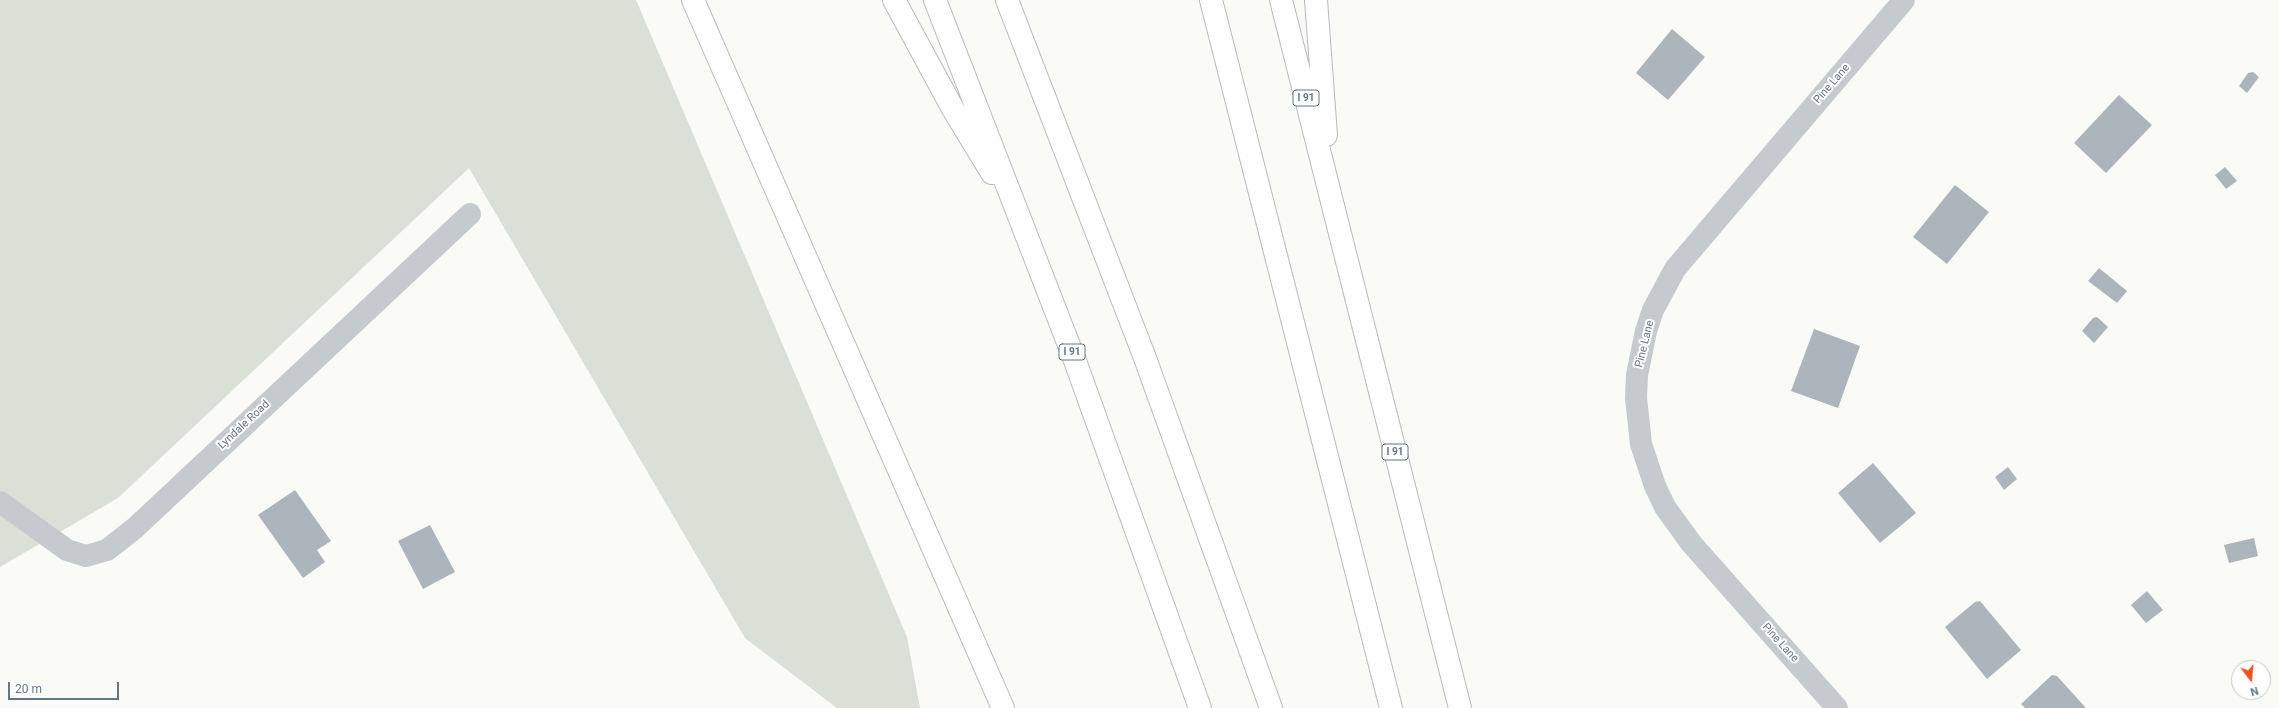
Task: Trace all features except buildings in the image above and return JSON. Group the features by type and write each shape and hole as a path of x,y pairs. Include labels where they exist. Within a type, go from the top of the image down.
{"highway":[{"path":"693,0 1003,708"},
{"path":"894,0 953,109 1022,223"},
{"name":"I 91","path":"935,0 1087,395 1200,708"},
{"path":"1007,0 1145,358 1271,708"},
{"path":"1211,0 1391,708"},
{"name":"I 91","path":"1281,0 1460,708"},
{"path":"1316,0 1331,196"}],"street":[{"name":"Pine Lane","path":"1837,708 1691,543 1665,507 1652,479 1641,444 1637,421 1637,375 1646,331 1654,310 1675,270 1904,0"},
{"name":"Lyndale Road","path":"0,502 67,550 86,556 107,550 135,528 470,214"}],"shaded area":[{"path":"0,0 636,0 907,637 920,708 837,708 745,638 469,168 118,498 0,567"}]}
